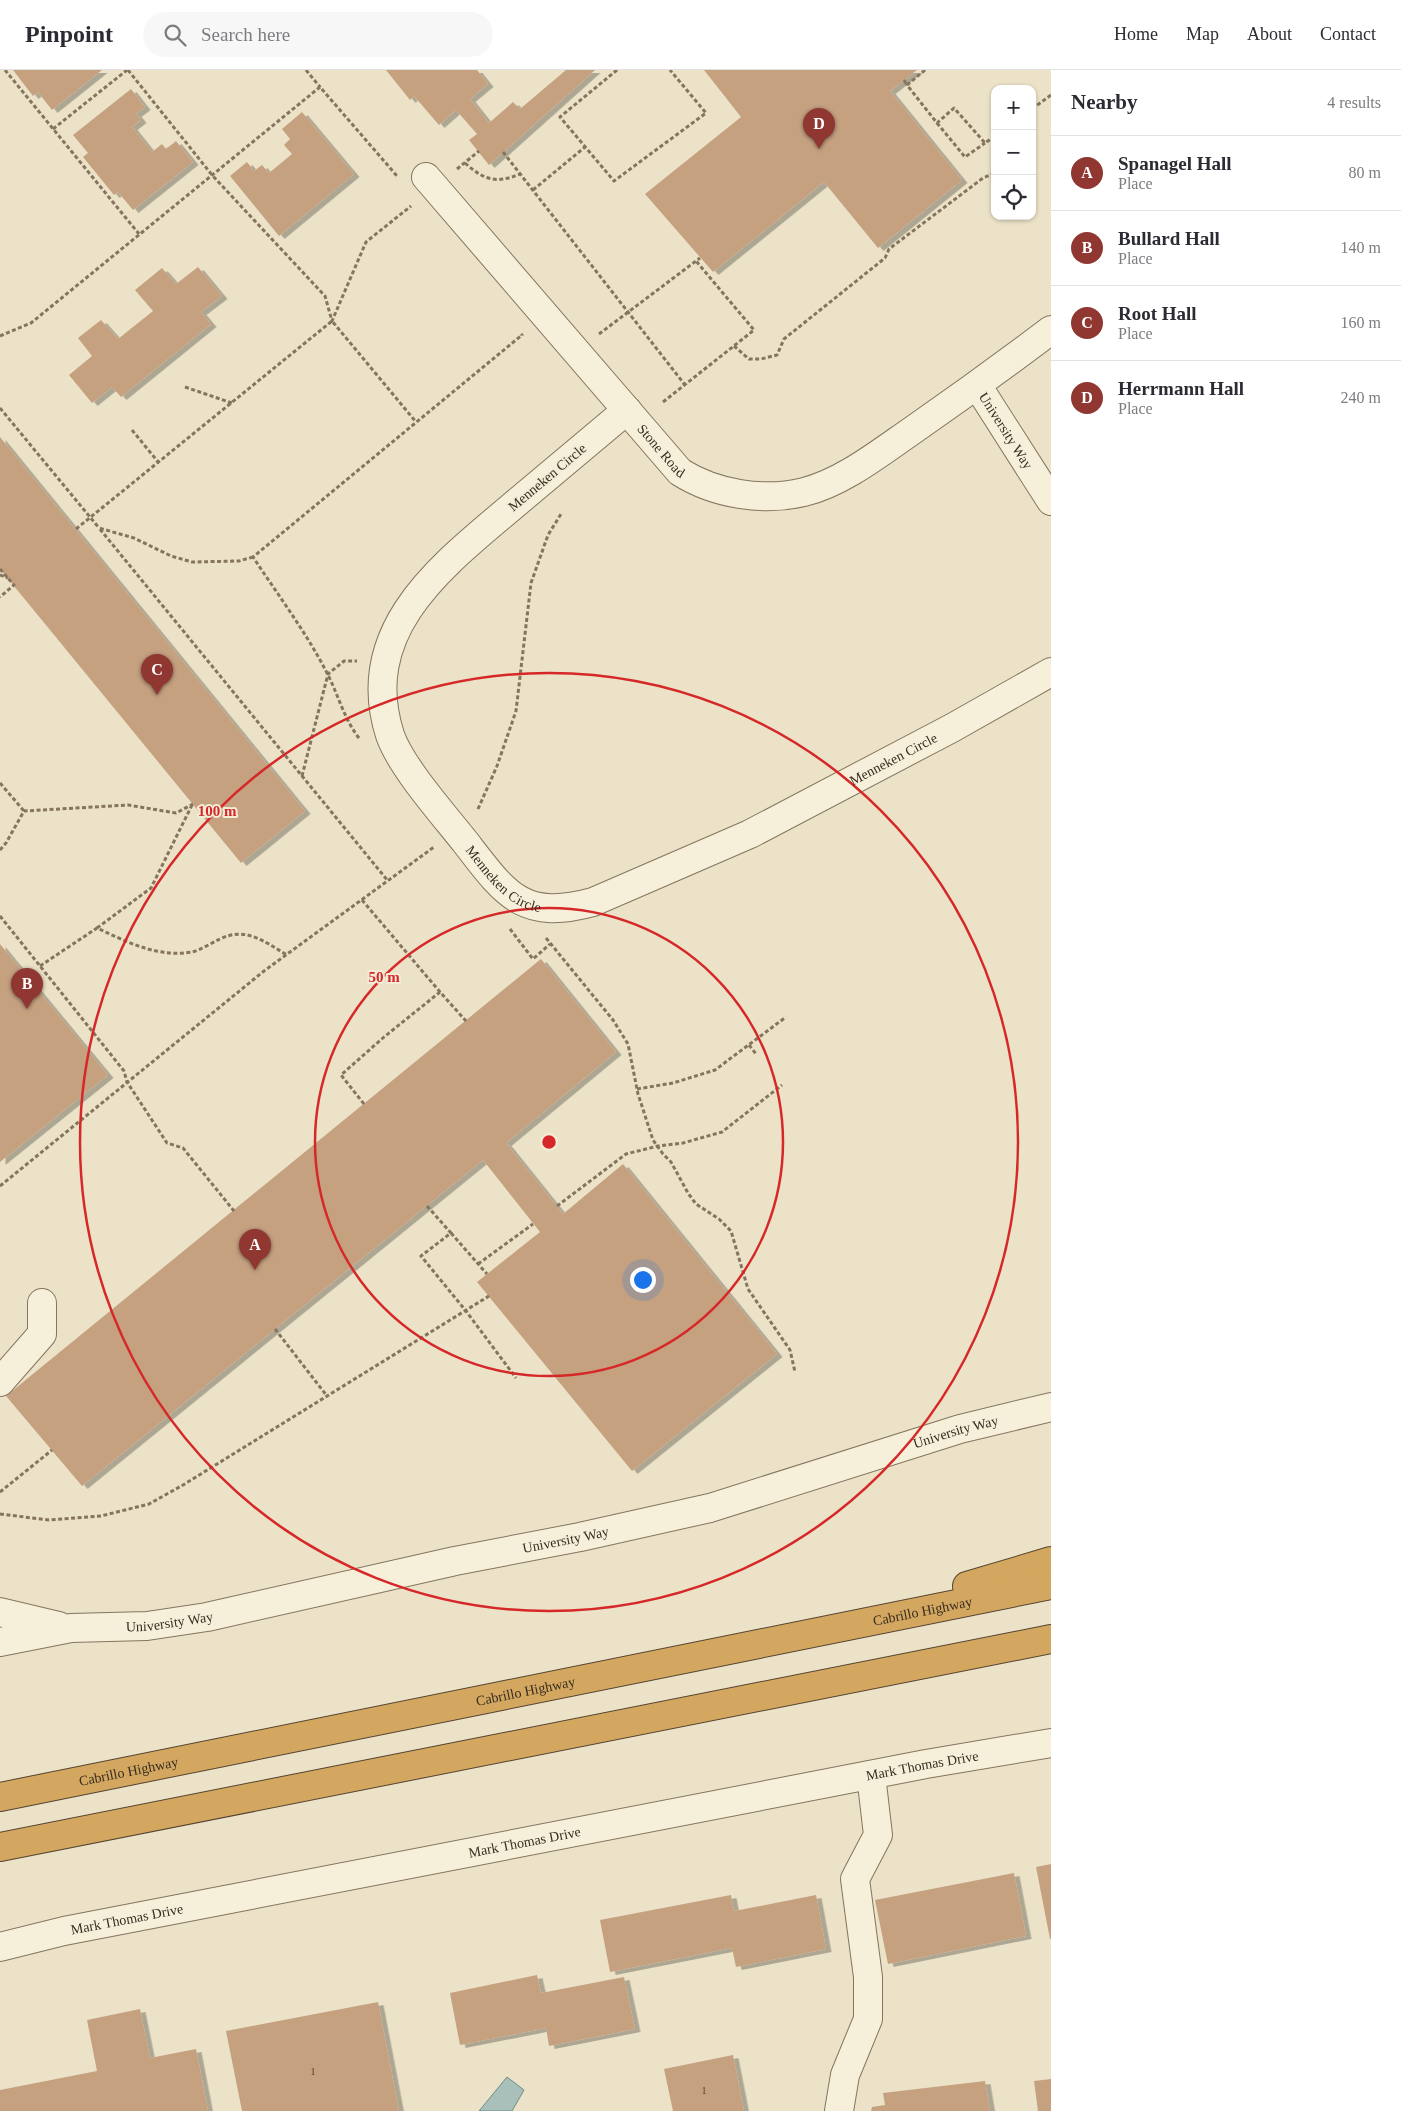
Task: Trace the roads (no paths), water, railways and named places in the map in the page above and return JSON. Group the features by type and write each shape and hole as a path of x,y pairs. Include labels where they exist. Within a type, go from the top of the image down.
{"highway":[{"path":"793,1638 1051,1561"},
{"name":"Cabrillo Highway","path":"0,1797 1051,1585"},
{"path":"0,1847 1045,1640"}],"street":[{"name":"Stone Road","path":"414,186 577,352 680,472 698,483 752,496 780,496 806,492 831,482 874,458 1051,330"},
{"name":"University Way","path":"977,385 1051,501"},
{"name":"Menneken Circle","path":"627,410 447,562 419,593 398,626 385,659 381,685 384,710 391,737 405,763 495,881 514,898 552,909 574,907 593,902 750,834 952,728 1051,672"},
{"path":"0,1382 42,1334 42,1303"},
{"name":"University Way","path":"71,1628 147,1626 207,1617 455,1561 580,1537 710,1508 960,1429 1051,1407"},
{"path":"0,1612 71,1628"},
{"path":"0,1642 71,1628"},
{"name":"Mark Thomas Drive","path":"0,1947 154,1914 870,1775 1051,1742"},
{"path":"839,2111 844,2076 868,2019 868,1977 855,1879 878,1835 870,1775"}],"water":[{"path":"507,2077 524,2090 512,2111 479,2111"}],"place":[{"name":"Herrmann Hall","path":"819,149"},
{"name":"Root Hall","path":"157,695"},
{"name":"Bullard Hall","path":"27,1009"},
{"name":"Spanagel Hall","path":"255,1270"}]}
